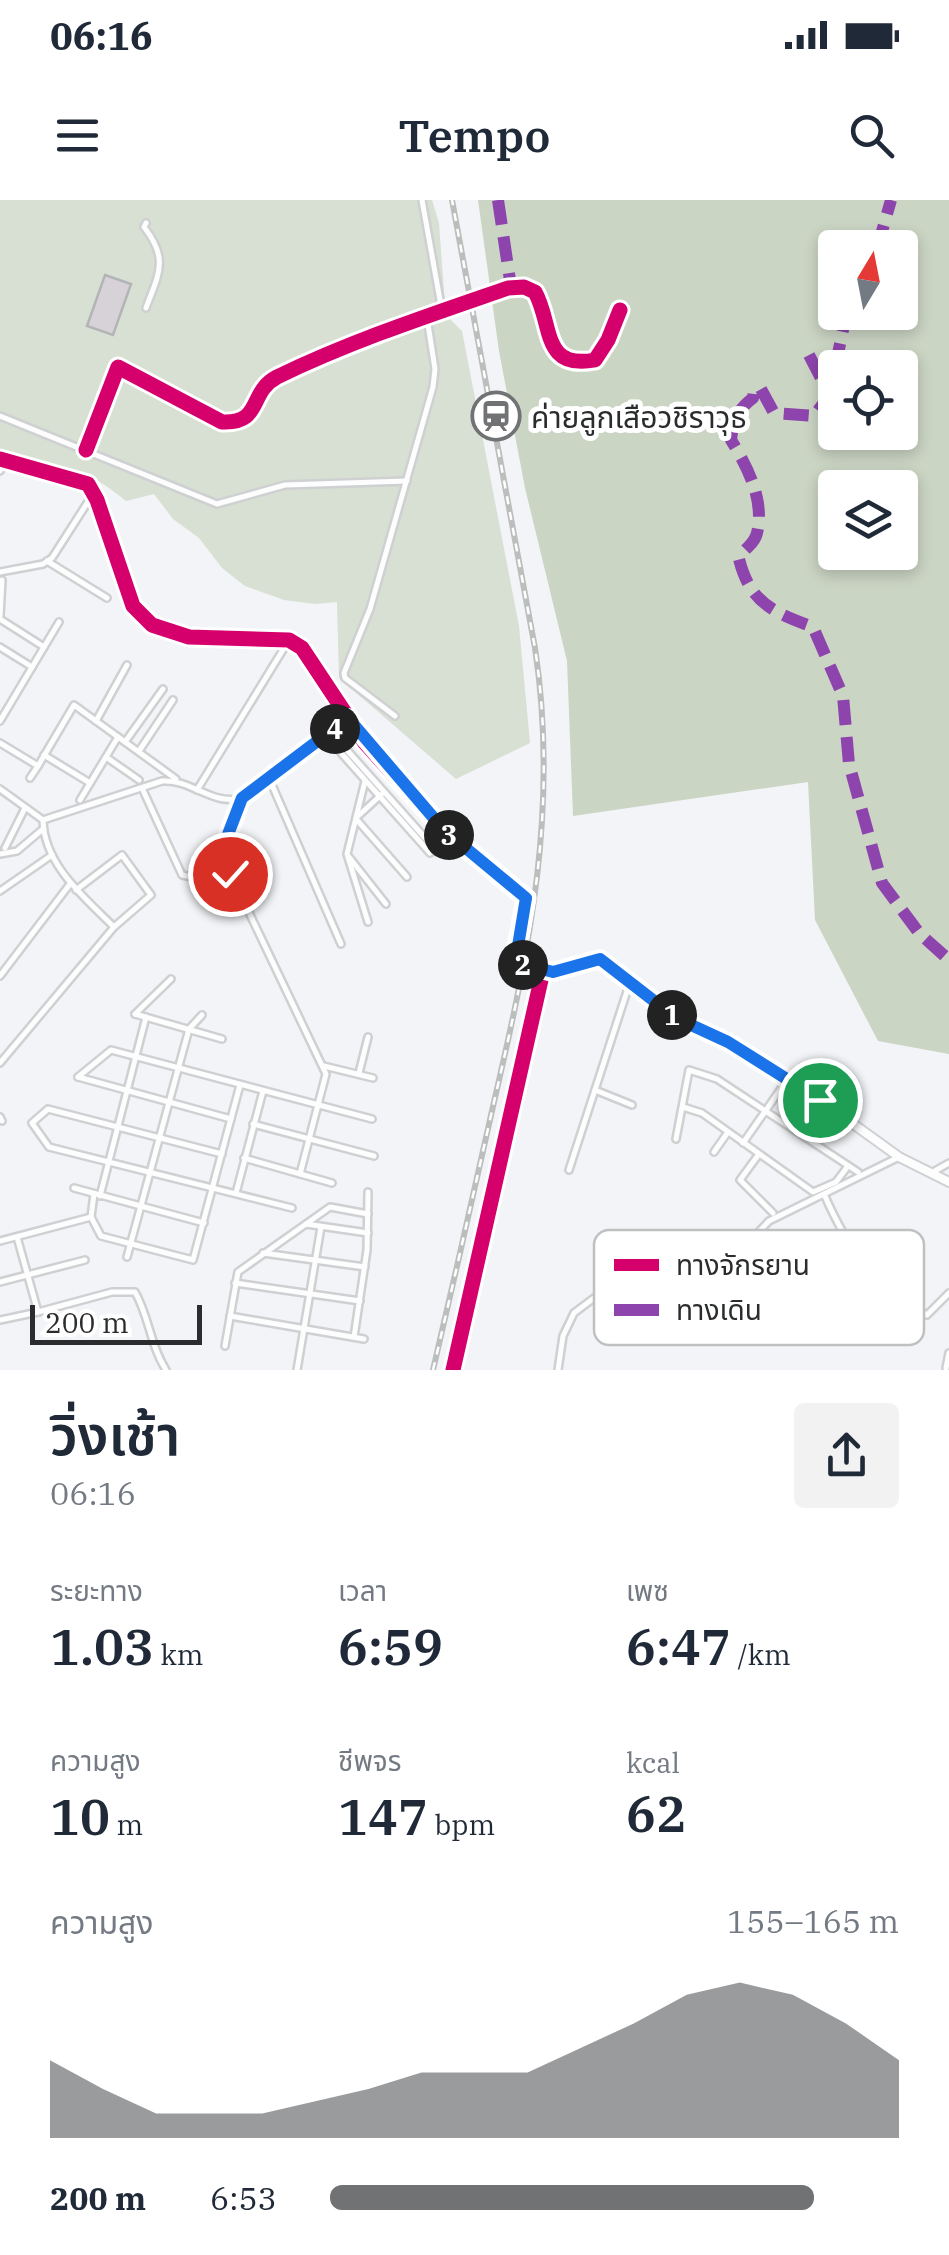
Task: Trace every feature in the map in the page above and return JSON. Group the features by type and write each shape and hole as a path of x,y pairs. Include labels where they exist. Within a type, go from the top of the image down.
{"street":[{"path":"422,200 440,300 436,314"},
{"path":"146,223 144,227 158,244 161,258 146,308"},
{"path":"86,450 118,367 222,422 238,422 249,415 271,380 368,337 488,294 511,288 535,292 547,322 549,343 556,352 582,363 595,360 620,310"},
{"path":"394,716 344,673 370,609 435,377 427,318"},
{"path":"0,416 217,504 285,486 406,481"},
{"path":"0,471 2,459 88,484 133,606 152,625 189,637 289,640 302,648 348,718 444,830 526,898 516,958 519,963 543,971 600,959 676,1018 728,1042 899,1157 949,1182"},
{"path":"0,572 47,561 63,544 93,494"},
{"path":"47,561 107,598"},
{"path":"2,580 0,618 44,647"},
{"path":"0,721 59,622"},
{"path":"197,790 289,640"},
{"path":"0,647 32,667"},
{"path":"96,721 127,665"},
{"path":"125,742 163,689"},
{"path":"138,751 173,700"},
{"path":"30,778 74,705 177,780 227,802 242,798 348,718"},
{"path":"328,734 430,853 435,849 410,826"},
{"path":"80,800 118,737"},
{"path":"0,744 38,766"},
{"path":"44,755 90,783"},
{"path":"106,757 140,783 182,876 204,880 230,874"},
{"path":"270,778 340,944"},
{"path":"368,779 347,854 368,922"},
{"path":"43,820 140,783 177,780"},
{"path":"0,790 43,820"},
{"path":"357,818 382,794"},
{"path":"242,798 222,850 326,1074 300,1174"},
{"path":"25,808 3,851 17,852 43,829"},
{"path":"357,818 407,877"},
{"path":"43,820 52,855 73,887 114,927"},
{"path":"347,854 386,904"},
{"path":"0,892 52,855"},
{"path":"0,976 73,887 118,856 126,858 150,895 114,927 0,1063"},
{"path":"453,1370 543,971"},
{"path":"171,979 135,1014 222,1038"},
{"path":"569,1170 630,982"},
{"path":"126,1256 189,1029 202,1015"},
{"path":"146,1017 91,1217 101,1236 193,1260 240,1085"},
{"path":"358,1074 368,1038"},
{"path":"231,1119 78,1077 111,1050 372,1119"},
{"path":"324,1066 373,1078"},
{"path":"676,1139 689,1070 717,1079 858,1172"},
{"path":"743,1143 788,1080"},
{"path":"236,1193 262,1090"},
{"path":"595,1090 632,1105"},
{"path":"682,1106 702,1113 813,1192 839,1179 848,1166"},
{"path":"222,1154 162,1135 48,1109 32,1123 49,1146 292,1208"},
{"path":"252,1124 374,1156"},
{"path":"714,1152 728,1132"},
{"path":"759,1154 740,1178 774,1214"},
{"path":"761,1230 769,1221 899,1157"},
{"path":"244,1158 332,1183"},
{"path":"933,1172 949,1163"},
{"path":"74,1188 204,1224"},
{"path":"354,1337 368,1233 368,1192"},
{"path":"824,1194 840,1230"},
{"path":"225,1346 238,1272 330,1208 368,1214"},
{"path":"0,1241 91,1217"},
{"path":"306,1224 368,1233"},
{"path":"297,1370 322,1227"},
{"path":"16,1237 38,1312"},
{"path":"263,1253 364,1266"},
{"path":"0,1282 85,1260"},
{"path":"235,1283 360,1301"},
{"path":"0,1320 112,1292 135,1292 147,1319 153,1349 166,1370"},
{"path":"924,1313 927,1315 949,1294"},
{"path":"558,1370 563,1336 574,1313 594,1298"},
{"path":"230,1316 364,1338"},
{"path":"946,1368 949,1354"}],"shaded area":[{"name":"ค่ายลูกเสือวชิราวุธ","path":"0,200 432,200 439,223 445,305 448,317 462,331 519,626 530,743 456,779 339,678 337,602 284,600 245,586 222,568 199,538 173,519 154,494 126,501 79,471 0,454"}],"green space":[{"path":"478,200 949,200 949,1054 878,1041 815,920 808,782 573,816 567,661 525,488 499,351"}],"building":[{"path":"105,275 131,284 113,335 87,326"}],"railway":[{"path":"433,1370 519,988 537,876 544,764 535,648 452,200"}],"marked path":[{"path":"498,200 511,287"},
{"path":"882,230 891,200"},
{"path":"839,350 843,330"},
{"path":"809,355 823,382 826,400 814,416 774,413 761,389 754,389 753,398 735,422 731,440 748,472 759,508 756,537 739,559 750,586 765,604 813,627 843,696 849,764 882,883 919,933 949,960"}],"cycle path":[{"path":"86,450 118,367 222,422 235,421 250,413 262,391 277,377 362,340 508,288 524,287 535,292 557,351 578,361 595,360 620,310"},
{"path":"0,459 88,484 133,606 152,625 189,637 289,640 302,648 365,743 444,830 526,898 515,958 543,971 453,1370"}],"place":[{"name":"ค่ายลูกเสือวชิราวุธ","path":"496,416"}],"route":[{"path":"230,874 222,850 242,798 348,718 444,830 526,898 516,958 519,963 553,972 591,958 600,959 676,1018 728,1042 820,1100"}]}
